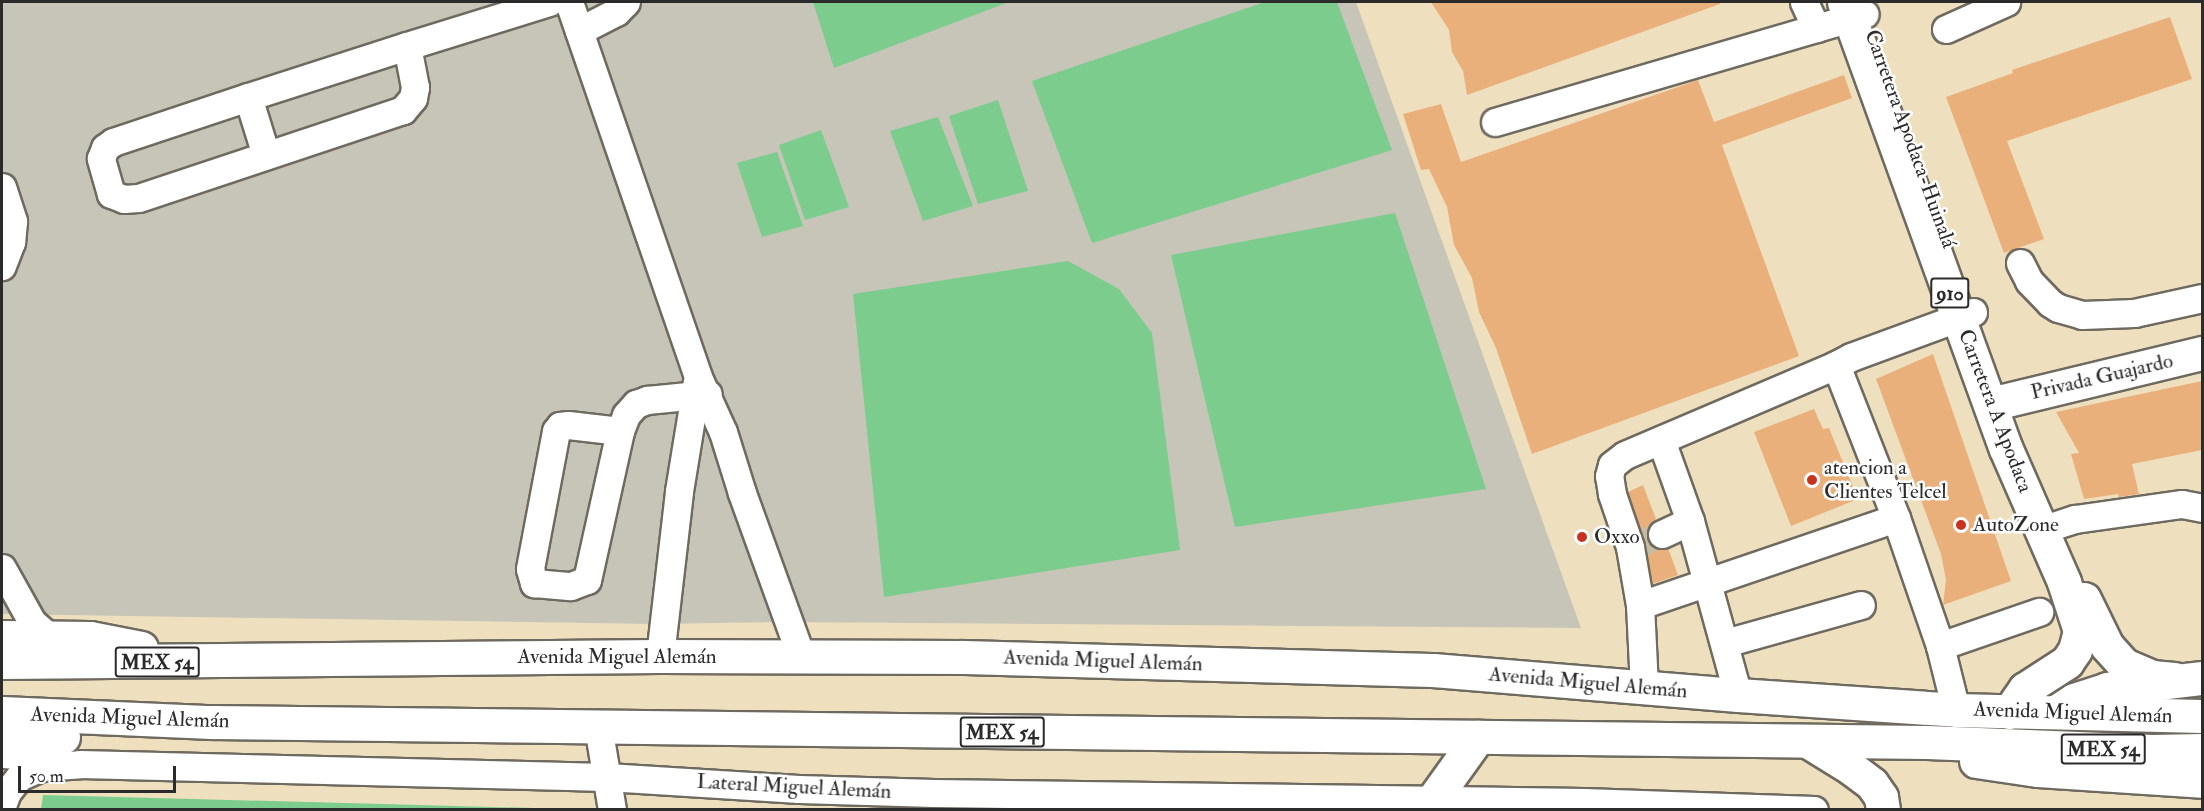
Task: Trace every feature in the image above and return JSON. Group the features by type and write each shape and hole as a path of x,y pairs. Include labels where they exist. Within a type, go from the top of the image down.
{"main road":[{"name":"Carretera Apodaca-Huinalá","path":"1855,9 1966,315 2053,526 2069,581"},
{"name":"Carretera A Apodaca","path":"1966,315 2006,449 2069,581"},
{"name":"Privada Guajardo","path":"2003,401 2202,353"},
{"name":"910","path":"2069,581 2107,646 2124,665 2152,677 2195,679"},
{"name":"910","path":"2009,712 2025,688 2067,662 2075,650 2080,631 2069,581"},
{"path":"2,637 90,638 213,662"},
{"name":"Avenida Miguel Alemán","path":"2,662 213,662 660,656 963,657 1433,670 1644,688 1956,710 2202,716"},
{"path":"2052,714 2074,700 2107,689 2195,679"},
{"name":"Avenida Miguel Alemán","path":"2,713 212,722 1927,742 2152,751 2202,750"},
{"path":"2,736 75,737 151,731 212,722"},
{"path":"1431,801 1478,737"},
{"path":"1807,741 1872,784 1881,797 1883,810"},
{"path":"1927,742 1973,760 2003,767 2202,781"}],"street":[{"path":"407,46 415,87 413,98 403,110 138,198 124,199 111,194 104,177 101,158 105,148 113,142 248,97 407,46 549,2"},
{"path":"569,2 700,389 723,432 742,493 801,656"},
{"path":"579,31 616,12 626,2"},
{"path":"1804,2 1816,28"},
{"path":"1946,29 2006,2"},
{"path":"1495,122 1816,28 1855,9"},
{"path":"248,97 266,155"},
{"path":"2,187 13,220 11,242 2,266"},
{"path":"2020,262 2033,286 2050,303 2058,308 2082,315 2134,313 2202,298"},
{"path":"1644,688 1640,605 1633,546 1612,494 1609,476 1612,465 1625,455 1836,366 1851,357 1966,315"},
{"path":"1836,366 1896,518 1940,646 1956,710"},
{"path":"620,431 568,425 560,426 556,431 531,569 534,583 571,586 586,580 620,431 626,415 636,404 647,400 700,389"},
{"path":"660,656 700,389"},
{"path":"1662,440 1690,521 1738,695"},
{"path":"2053,526 2075,519 2182,504 2202,508"},
{"path":"1640,605 1896,518"},
{"path":"1662,534 1690,521"},
{"path":"2,568 32,622 49,637"},
{"path":"1725,643 1861,605"},
{"path":"1940,646 2039,612"},
{"path":"598,726 612,810"},
{"path":"2,754 166,764"},
{"name":"Lateral Miguel Alemán","path":"3,802 19,777 41,767 80,764 166,764 607,777 798,789 935,801 1253,804 1431,801 1814,810"}],"shaded area":[{"path":"2,2 1356,2 1581,628 780,622 654,624 2,614"}],"green space":[{"path":"813,2 1009,2 834,68"},
{"path":"1265,2 1337,2 1392,150 1092,243 1032,81"},
{"path":"998,100 1028,191 978,204 949,116"},
{"path":"938,117 973,206 923,221 890,131"},
{"path":"821,130 849,207 805,220 779,145"},
{"path":"777,152 803,226 762,237 737,163"},
{"path":"1395,213 1486,489 1235,527 1171,255"},
{"path":"1068,261 1119,289 1152,333 1180,550 884,597 853,294"},
{"path":"43,795 570,809 41,809"}],"building":[{"path":"1431,2 1720,2 1720,4 1467,95 1463,71 1452,52 1449,30"},
{"path":"2170,17 2192,79 2007,141 2044,239 2004,253 1946,97 2013,73 2012,70"},
{"path":"1844,75 1852,98 1722,145 1799,356 1532,454 1496,348 1479,312 1472,278 1454,245 1447,207 1429,169 1421,170 1403,114 1441,104 1461,162 1698,80 1714,122"},
{"path":"1933,354 2011,581 1943,605 1946,580 1941,554 1876,379"},
{"path":"2202,381 2202,450 2132,464 2139,494 2119,497 2118,494 2084,499 2071,454 2079,453 2056,412"},
{"name":"atencion a Clientes Telcel","path":"1814,409 1823,429 1829,428 1858,499 1791,526 1754,432"},
{"path":"1643,485 1656,519 1649,525 1648,540 1653,547 1668,548 1678,575 1652,584 1645,542 1628,492"}],"tunnel":[{"path":"1637,545 1662,534"}],"place":[{"name":"atencion a Clientes Telcel","path":"1812,480"},
{"name":"AutoZone","path":"1961,525"},
{"name":"Oxxo","path":"1582,537"}]}
